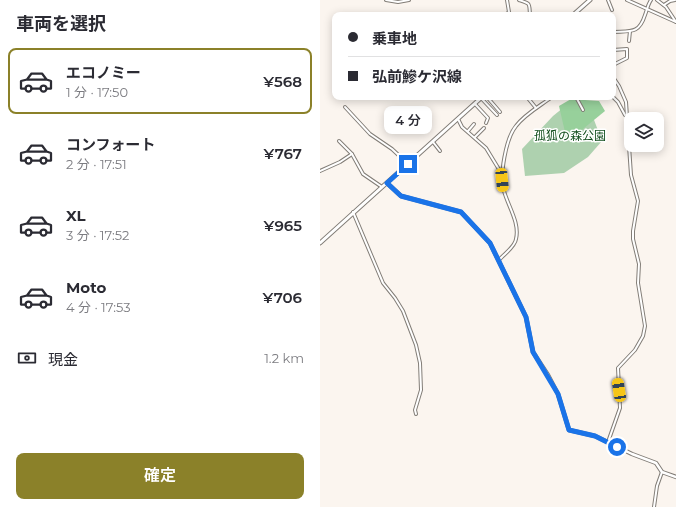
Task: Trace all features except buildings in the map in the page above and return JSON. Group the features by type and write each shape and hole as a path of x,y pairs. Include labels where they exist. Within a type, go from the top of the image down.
{"main road":[{"path":"576,12 590,0"},
{"path":"320,243 480,100"}],"street":[{"path":"386,0 398,2 409,0"},
{"path":"507,0 509,12"},
{"path":"519,0 527,2 530,6 530,12"},
{"path":"608,0 612,10"},
{"path":"627,0 676,22"},
{"path":"616,32 630,31 639,28 651,0"},
{"path":"657,0 670,11 676,22"},
{"path":"664,5 675,0"},
{"path":"630,31 630,41"},
{"path":"616,50 627,49 627,58 616,64"},
{"path":"616,82 624,97 626,112"},
{"path":"484,100 497,115"},
{"path":"490,100 500,112"},
{"path":"529,100 536,108"},
{"path":"499,260 517,238 514,218 503,189 503,173 508,144 515,126 548,100"},
{"path":"578,100 583,110"},
{"path":"616,100 624,112"},
{"path":"475,104 488,118 486,123"},
{"path":"345,107 370,134 392,149 408,164"},
{"path":"458,119 462,127 486,148 500,171 503,173"},
{"path":"468,131 474,124"},
{"path":"475,137 484,128"},
{"path":"339,141 352,154 363,174 382,187"},
{"path":"433,142 440,151"},
{"path":"608,442 620,408 618,368 635,350 645,330 638,283 639,264 633,239 638,201 631,175 629,152"},
{"path":"320,171 340,162 352,154"},
{"path":"387,183 401,196 461,212 490,243 526,317 533,352 558,394 569,430 595,436 632,454 656,463 662,472 676,477"},
{"path":"354,212 383,282 396,298 403,311 416,345 420,363 421,390 415,410 416,414"},
{"path":"654,507 657,486 662,472"}],"green space":[{"path":"569,100 599,101 605,111 578,133 565,132 559,106"},
{"name":"孤狐の森公園","path":"573,100 575,100 591,112 602,141 588,157 564,173 525,176 522,149 553,116"}],"route":[{"path":"408,164 387,183 401,196 461,212 490,243 526,317 533,352 558,394 569,430 595,436 617,447"}]}
